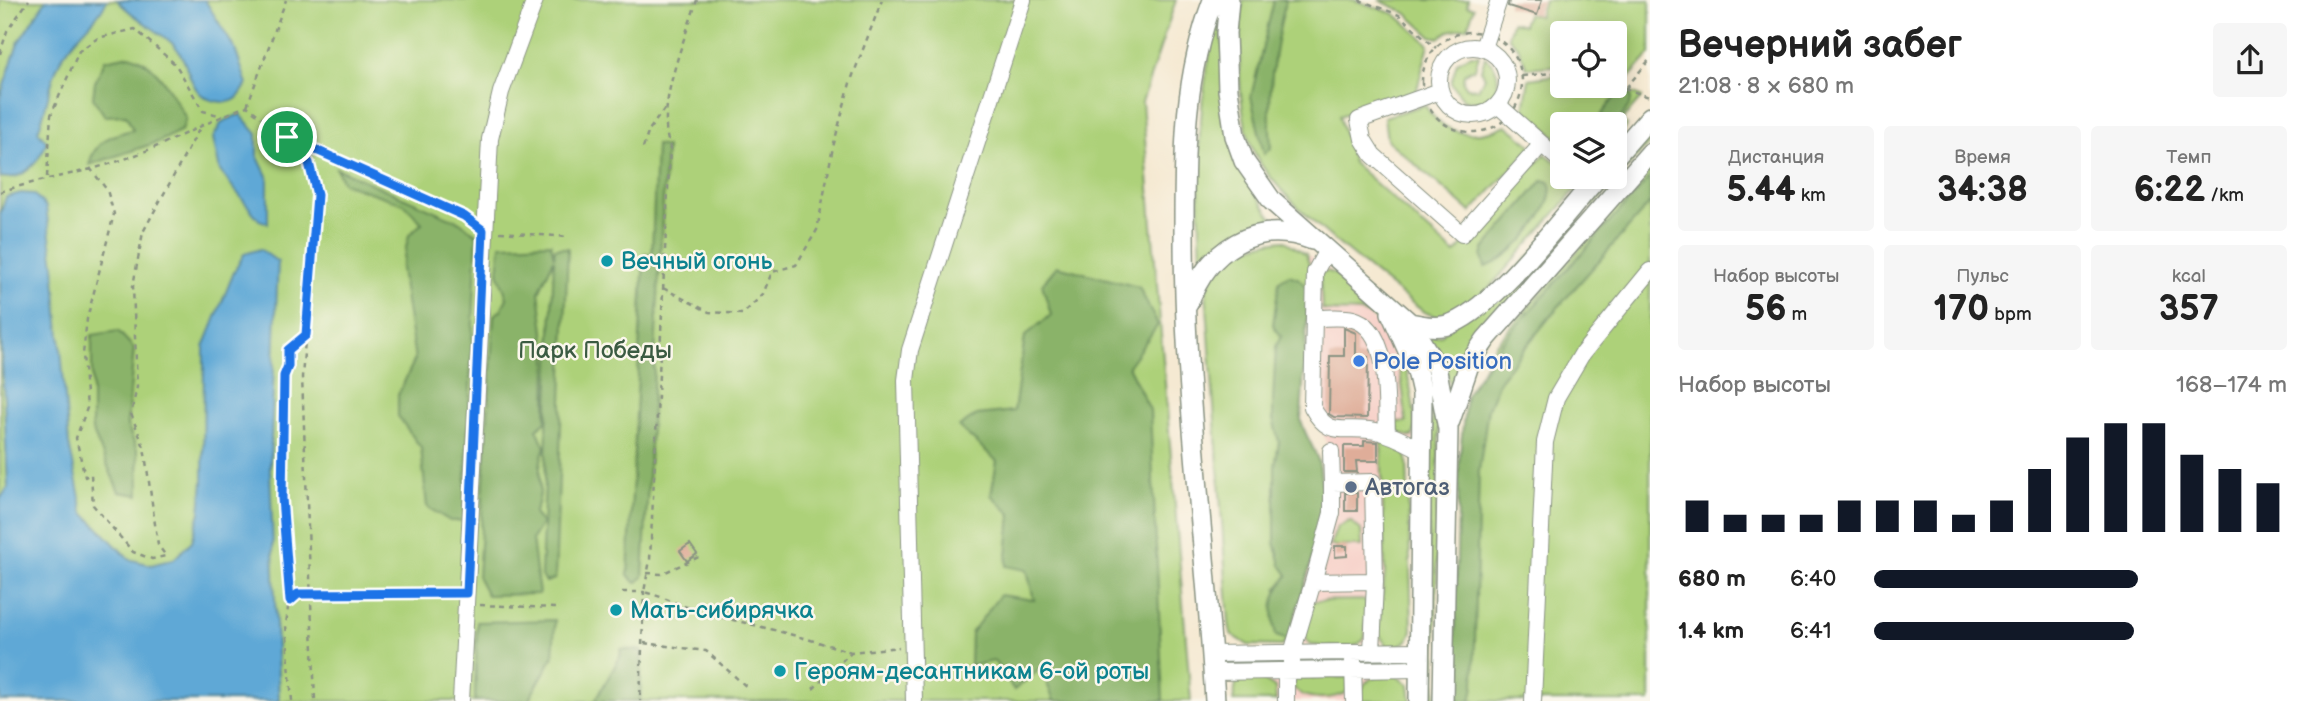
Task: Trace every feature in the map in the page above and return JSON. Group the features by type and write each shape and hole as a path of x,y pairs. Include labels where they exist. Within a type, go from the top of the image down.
{"main road":[{"path":"1213,0 1191,73 1184,128 1184,315 1215,701"},
{"path":"1229,0 1226,33 1228,90 1235,136 1244,161 1272,201 1410,323 1436,366 1448,429 1443,701"},
{"path":"1627,139 1649,107"},
{"path":"1448,429 1471,362 1486,339 1650,153"},
{"path":"1410,323 1437,327 1451,324 1468,315 1502,286 1572,207 1583,189"},
{"path":"1572,207 1589,223"},
{"path":"1184,315 1195,286 1207,267 1229,248 1272,230 1293,233 1322,246"},
{"path":"1385,303 1417,370 1422,393 1419,701"}],"street":[{"path":"461,701 483,230 494,116 535,0"},
{"path":"914,701 906,380 910,350 1023,0"},
{"path":"1486,42 1499,0"},
{"path":"1432,94 1445,61 1462,48 1486,42"},
{"path":"1486,42 1505,68 1507,88 1504,110"},
{"path":"1504,110 1480,115 1460,114 1432,94 1359,120 1363,139 1373,155 1462,233 1542,144"},
{"path":"1504,110 1550,151"},
{"path":"1322,246 1315,272 1312,407 1320,422 1333,430 1387,434 1421,450"},
{"path":"1533,701 1545,442 1556,398 1582,354 1650,271"},
{"path":"1315,318 1352,319 1366,325 1376,337 1383,362 1387,434"},
{"path":"1286,701 1292,653 1332,513 1331,451"},
{"path":"1332,483 1374,482 1375,581 1372,652"},
{"path":"1313,582 1375,581"},
{"path":"1212,663 1292,653 1353,652 1372,652 1419,660"},
{"path":"1353,652 1354,701"},
{"path":"1212,663 1289,671 1353,670 1419,660"}],"path":[{"path":"0,54 7,32 29,0"},
{"path":"0,192 47,177 90,168 160,145 247,106 286,0"},
{"path":"640,701 670,147 665,134 666,108 697,0"},
{"path":"663,288 709,312 743,314 762,294 772,272 796,265 817,230 850,83 882,0"},
{"path":"1359,0 1399,15 1436,48"},
{"path":"47,177 51,115 79,51 97,38 135,29 176,65 203,111 222,116"},
{"path":"1460,34 1486,42 1511,51 1522,76 1519,101 1504,110 1485,131 1466,132 1440,120 1426,66 1436,48 1460,34"},
{"path":"1627,87 1650,59"},
{"path":"1522,76 1550,73"},
{"path":"1627,89 1649,107"},
{"path":"247,106 287,137 309,163 317,195 302,377 315,701"},
{"path":"643,148 649,130 666,108"},
{"path":"90,168 107,190 114,214 87,319 83,354 87,408 76,438 85,477 91,474 93,505 133,552 152,559 166,556 158,545 144,447 131,414 137,387 133,286 144,232 202,124"},
{"path":"287,137 464,216 483,230 569,237"},
{"path":"292,701 286,625 290,590 282,498 284,376 288,366 288,350 306,335"},
{"path":"647,573 662,574 701,556"},
{"path":"290,590 309,595 466,599 555,608"},
{"path":"622,592 644,592 665,597 714,616 736,619 851,652 913,646"},
{"path":"290,601 298,594"},
{"path":"642,643 706,651 748,688"},
{"path":"813,690 851,652"}],"shaded area":[{"path":"1306,254 1335,273 1330,271 1329,312 1359,312 1370,317 1390,340 1400,367 1406,422 1397,422 1416,435 1407,458 1404,450 1385,572 1380,641 1383,643 1282,646 1327,520 1326,441 1321,429"},
{"path":"1375,676 1360,701 1276,701 1259,677"}],"green space":[{"name":"Парк Победы","path":"0,0 1176,0 1142,102 1191,701 0,701"},
{"path":"1243,0 1354,0 1395,14 1429,44 1416,93 1339,116 1353,163 1455,254 1545,154 1550,158 1550,189 1576,189 1490,287 1457,312 1440,318 1424,312 1307,216 1267,173 1255,154 1244,119 1240,37"},
{"path":"1274,0 1286,0 1272,73 1271,148 1264,154 1251,97"},
{"path":"1379,0 1468,0 1467,6 1474,8 1468,27 1449,31 1439,38 1431,36 1406,13"},
{"path":"1544,0 1650,0 1650,54 1627,79 1627,21 1550,21 1550,66 1527,68 1518,47 1508,37 1512,22 1523,25 1527,14 1539,16"},
{"path":"1219,12 1236,163 1274,221 1247,231 1201,258 1199,194 1202,105 1211,44"},
{"path":"130,55 149,65 163,81 186,118 182,130 158,142 89,165 95,150 105,140 133,130 126,115 105,116 93,98 95,82 105,60"},
{"path":"1470,55 1479,55 1475,68 1464,74 1463,82 1467,88 1478,89 1485,77 1481,70 1485,57 1493,64 1497,73 1494,93 1480,102 1464,100 1451,83 1457,62"},
{"path":"1550,76 1550,98 1627,98 1627,92 1642,97 1627,114 1627,112 1550,112 1550,132 1524,109 1529,79"},
{"path":"1627,94 1631,96 1631,102 1625,112 1603,112 1614,98 1627,98"},
{"path":"1425,105 1432,115 1451,129 1483,133 1506,125 1530,144 1531,148 1471,212 1387,140 1384,117"},
{"path":"1650,128 1650,142 1627,169 1627,154"},
{"path":"656,145 666,147 643,577 636,583 628,575 644,254 652,254"},
{"path":"336,168 460,222 477,235 464,521 450,521 427,507 421,448 398,416 398,395 415,359 401,269 409,235 422,223 404,204 343,183"},
{"path":"1650,168 1650,701 1456,701 1469,396 1495,345"},
{"path":"1650,177 1650,203 1553,313 1500,379 1488,408 1479,471 1474,686 1471,701 1460,701 1455,685 1455,638 1459,464 1466,395 1501,343"},
{"path":"1543,180 1550,182 1546,206 1519,244 1507,255 1485,267 1482,257 1484,249"},
{"path":"1597,189 1610,189 1594,207 1587,201"},
{"path":"1567,222 1575,229 1455,376 1451,386 1443,364 1425,335 1440,336"},
{"path":"1284,240 1306,254 1310,266 1309,289 1275,319 1273,325 1281,335 1273,419 1279,442 1275,467 1288,575 1277,589 1288,640 1282,646 1248,645 1231,634 1229,624 1206,291 1218,268 1237,253 1259,244"},
{"path":"551,243 554,257 555,248 568,248 555,579 546,582 541,576 554,259 539,292 547,355 546,421 537,429 545,447 540,466 540,497 534,514 542,523 532,539 539,594 487,595 478,578 494,315 501,310 507,298 498,272 501,245"},
{"path":"1057,266 1139,287 1158,325 1128,366 1150,410 1163,701 1054,701 1041,668 1014,690 994,661 970,666 971,633 1000,595 1034,600 1027,570 1006,566 1011,514 991,495 997,461 959,427 977,415 1014,411 1025,336 1051,315 1042,284"},
{"path":"1324,271 1345,281 1371,307 1393,337 1410,387 1416,428 1412,437 1400,434 1396,422 1406,422 1401,375 1384,328 1373,318 1360,312 1322,309 1320,276"},
{"path":"1289,275 1300,279 1309,289 1301,419 1319,462 1322,491 1313,556 1288,640 1276,636 1273,618 1275,597 1288,575 1281,565 1275,542 1275,467 1279,442 1273,419 1273,400 1276,346 1281,336 1273,325 1279,281"},
{"path":"118,331 134,348 127,425 138,452 139,495 119,492 92,430 92,335"},
{"path":"1436,398 1439,417 1435,701 1425,701 1431,427"},
{"path":"1381,441 1400,448 1407,458 1412,630 1403,643 1387,646 1378,633 1385,572"},
{"path":"1350,521 1361,530 1362,546 1330,546 1337,527"},
{"path":"1366,600 1365,638 1360,643 1340,648 1311,645 1307,641 1304,630 1310,601"},
{"path":"555,620 553,657 528,701 475,701 477,622"},
{"path":"621,649 642,651 640,701 595,701 620,657"},
{"path":"1395,675 1409,684 1411,701 1360,701 1363,687 1370,679"},
{"path":"1259,677 1275,688 1276,701 1233,701 1236,684 1243,679"},
{"path":"1349,677 1347,692 1334,697 1311,697 1294,688 1293,678"}],"water":[{"path":"46,0 107,0 97,16 65,52 56,69 38,131 47,142 40,157 23,173 8,178 0,177 0,97 18,43"},
{"path":"117,0 205,0 235,49 247,84 240,94 228,102 211,100 202,95 191,80 184,61 173,44"},
{"path":"240,114 257,134 257,155 268,178 268,223 259,220 220,171 213,138 222,122"},
{"path":"21,193 34,194 46,207 54,265 69,444 83,512 129,559 151,565 174,559 192,541 200,512 203,481 204,347 234,272 244,254 260,249 278,262 270,469 279,701 0,701 0,499 8,487 0,316 0,214 6,197"}],"building":[{"path":"1509,0 1542,0 1537,15 1508,6"},
{"path":"1344,328 1356,333 1356,357 1368,357 1367,418 1334,417 1329,414 1330,356 1344,356"},
{"path":"1364,441 1378,442 1378,461 1356,461 1357,472 1344,472 1344,446 1364,446"},
{"path":"1345,493 1357,493 1357,511 1345,511"},
{"path":"690,544 697,554 687,561 680,551"},
{"path":"1335,546 1347,546 1347,556 1335,557"}],"place":[{"name":"Вечный огонь","path":"607,261"},
{"name":"Pole Position","path":"1359,361"},
{"name":"Автогаз","path":"1351,487"},
{"name":"Мать-сибирячка","path":"616,610"},
{"name":"Героям-десантникам 6-ой роты","path":"780,671"}],"route":[{"path":"287,137 464,216 483,230 467,593 298,594 290,601 282,498 284,376 288,366 288,350 306,335 317,195 309,163 287,137"}]}
